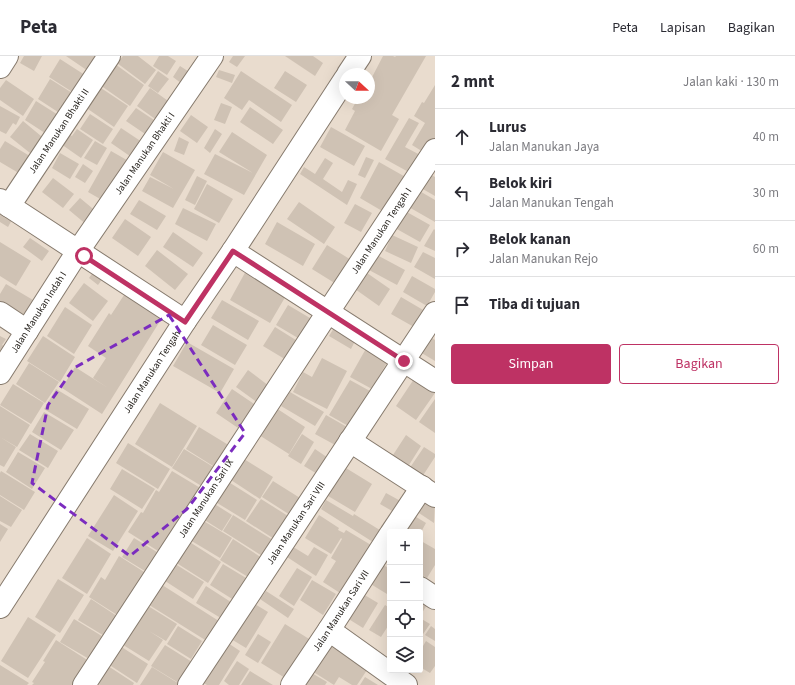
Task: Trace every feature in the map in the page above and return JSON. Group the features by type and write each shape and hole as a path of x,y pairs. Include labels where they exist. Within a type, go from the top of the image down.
{"street":[{"path":"0,68 8,56"},
{"name":"Jalan Manukan Bhakti II","path":"5,203 109,56"},
{"name":"Jalan Manukan Bhakti I","path":"78,251 212,56"},
{"path":"352,68 360,56"},
{"name":"Jalan Manukan Tengah","path":"0,607 339,88"},
{"name":"Jalan Manukan Tengah I","path":"328,312 435,150"},
{"path":"5,203 185,322"},
{"name":"Jalan Manukan Indah I","path":"0,373 78,251"},
{"path":"233,251 435,381"},
{"name":"Jalan Manukan Sari IX","path":"84,685 328,312"},
{"path":"0,313 27,331"},
{"name":"Jalan Manukan Sari VIII","path":"189,685 435,313"},
{"path":"350,441 428,491 395,529"},
{"name":"Jalan Manukan Sari VII","path":"292,685 329,630 383,562 387,547"},
{"path":"423,590 435,598"},
{"path":"329,630 406,685"}],"highlighted area":[{"path":"169,315 245,433 187,509 130,556 32,483 48,405 74,368"}],"building":[{"path":"24,56 42,56 34,71 20,63"},
{"path":"66,56 102,56 91,73"},
{"path":"123,56 138,56 156,70 145,84 117,63"},
{"path":"159,56 168,56 176,61 167,75 153,66"},
{"path":"233,56 245,56 237,67 229,62"},
{"path":"285,56 313,56 323,63 315,76"},
{"path":"383,56 426,56 392,115 399,119 381,151 345,130 355,111 352,109 355,104 375,104 375,71"},
{"path":"60,59 88,77 77,95 49,77"},
{"path":"115,64 144,85 130,106 100,85"},
{"path":"180,66 194,75 186,87 173,77"},
{"path":"219,70 235,75 232,83 216,77"},
{"path":"158,71 169,79 158,93 148,86"},
{"path":"241,71 292,105 281,122 249,100 242,110 224,98"},
{"path":"285,71 307,85 296,102 274,88"},
{"path":"50,79 77,96 64,116 38,99"},
{"path":"6,80 34,99 23,116 0,100 0,88"},
{"path":"435,85 435,143 428,155 412,145 425,123 414,116 422,102 424,103"},
{"path":"98,86 128,106 114,127 85,107"},
{"path":"150,88 171,103 158,121 137,106"},
{"path":"36,101 63,118 51,137 25,120"},
{"path":"221,103 232,107 225,124 214,120"},
{"path":"0,106 20,117 16,125 13,123 6,134 0,131"},
{"path":"250,107 283,130 273,144 240,122"},
{"path":"136,108 160,124 151,138 126,121"},
{"path":"90,114 113,129 103,144 80,129"},
{"path":"191,115 208,127 197,143 180,131"},
{"path":"409,118 419,123 405,147 424,157 414,175 385,159"},
{"path":"23,121 47,141 35,157 10,137"},
{"path":"331,127 365,146 354,166 320,147"},
{"path":"121,128 148,146 137,161 111,143"},
{"path":"77,129 93,140 81,158 61,144 68,134 72,136"},
{"path":"215,129 222,134 210,153 204,148"},
{"path":"232,132 267,155 244,195 204,174 215,154 253,173 219,152"},
{"path":"179,137 189,142 184,155 174,151"},
{"path":"5,141 33,158 22,175 0,162 0,149"},
{"path":"95,141 107,148 97,165 84,158"},
{"path":"111,151 132,163 109,204 88,192"},
{"path":"163,152 195,170 173,208 142,191 150,177 174,189 150,175"},
{"path":"60,153 79,164 70,179 52,168"},
{"path":"366,157 374,160 365,178 358,175"},
{"path":"325,158 333,163 323,179 342,192 348,180 357,184 347,205 300,174 304,167 315,174"},
{"path":"379,162 409,179 389,215 360,198"},
{"path":"83,164 93,171 85,183 75,177"},
{"path":"428,173 435,177 435,196 421,188"},
{"path":"197,176 207,181 195,205 185,200"},
{"path":"53,178 74,194 63,208 42,192"},
{"path":"207,184 233,199 219,223 194,209"},
{"path":"416,189 435,200 435,222 407,206"},
{"path":"80,198 98,213 87,225 69,210"},
{"path":"139,200 166,216 157,230 130,214"},
{"path":"299,202 335,227 324,244 287,219"},
{"path":"355,204 372,213 361,232 344,223"},
{"path":"0,208 14,216 8,227 0,222"},
{"path":"183,208 216,224 207,241 175,224"},
{"path":"405,211 430,225 420,242 395,228"},
{"path":"125,219 151,237 138,256 112,238"},
{"path":"277,222 315,244 303,266 265,244"},
{"path":"434,229 435,230 435,251 424,246"},
{"path":"173,232 203,253 193,267 163,247"},
{"path":"392,235 418,247 411,263 385,251"},
{"path":"30,238 49,251 42,261 23,247"},
{"path":"0,242 31,261 16,286 0,276"},
{"path":"327,245 356,263 341,287 312,269"},
{"path":"157,250 188,274 175,290 145,266"},
{"path":"423,252 435,258 435,279 414,267"},
{"path":"377,255 405,270 397,285 369,270"},
{"path":"96,268 106,274 98,285 89,278"},
{"path":"247,269 287,294 270,323 230,300"},
{"path":"367,273 390,289 379,306 355,289"},
{"path":"412,276 435,289 435,292 427,306 403,292"},
{"path":"84,283 108,301 93,321 69,303"},
{"path":"6,284 33,300 22,319 0,306 0,294"},
{"path":"128,289 165,313 102,414 62,388 75,367 108,388 93,378 106,358 88,346 109,313 111,315"},
{"path":"401,297 430,314 421,331 391,314"},
{"path":"222,300 259,321 248,340 211,318"},
{"path":"288,305 315,321 303,341 276,325"},
{"path":"65,307 92,325 74,354 47,336"},
{"path":"337,323 358,335 351,349 329,336"},
{"path":"213,325 247,345 235,365 201,345"},
{"path":"275,327 299,342 288,361 263,346"},
{"path":"0,336 6,339 2,345 9,349 5,355 0,352"},
{"path":"43,336 75,357 60,382 27,361"},
{"path":"429,336 435,340 435,361 420,352"},
{"path":"187,342 234,369 220,393 173,366"},
{"path":"368,345 390,357 372,389 350,377"},
{"path":"322,358 347,371 327,409 293,392 303,372 312,377"},
{"path":"29,363 59,382 45,403 16,384"},
{"path":"248,370 273,389 261,405 236,387"},
{"path":"418,373 435,385 435,393 416,420 396,406"},
{"path":"350,380 370,391 350,427 329,415"},
{"path":"13,384 44,403 31,424 0,405"},
{"path":"56,389 89,409 77,429 44,409"},
{"path":"232,389 260,408 244,432 216,413"},
{"path":"290,392 324,412 315,426 281,406"},
{"path":"435,399 435,433 419,422"},
{"path":"160,403 197,426 172,467 135,444"},
{"path":"0,406 30,425 17,447 0,437"},
{"path":"276,408 305,427 289,454 259,435"},
{"path":"44,412 74,430 61,450 32,432"},
{"path":"326,415 347,427 337,446 315,434"},
{"path":"199,427 235,449 221,471 186,449"},
{"path":"30,434 58,451 48,468 19,450"},
{"path":"302,434 314,442 301,464 288,456"},
{"path":"406,435 421,446 409,465 393,455"},
{"path":"0,437 16,447 4,467 0,465"},
{"path":"128,443 170,469 158,489 116,463"},
{"path":"424,447 435,454 435,457 422,477 409,469"},
{"path":"184,449 220,471 208,490 172,468"},
{"path":"315,449 334,462 324,478 304,466"},
{"path":"18,452 45,468 32,489 6,472"},
{"path":"244,459 273,477 260,499 231,480"},
{"path":"341,465 372,484 355,512 323,493"},
{"path":"122,469 155,489 142,509 110,489"},
{"path":"1,471 35,492 24,510 0,495"},
{"path":"172,471 207,492 166,556 128,532 141,512 143,513 156,490 159,492"},
{"path":"227,481 257,500 245,520 214,501"},
{"path":"273,481 308,503 298,520 262,497"},
{"path":"386,493 406,504 399,515 380,504"},
{"path":"114,495 138,511 113,551 88,536"},
{"path":"0,496 22,510 11,527 0,521"},
{"path":"261,499 296,521 282,544 246,521"},
{"path":"428,499 435,503 434,523 419,513"},
{"path":"326,500 353,516 354,514 383,532 376,544 321,509"},
{"path":"213,503 232,515 222,531 203,519"},
{"path":"233,515 281,545 270,561 223,531"},
{"path":"319,515 339,528 338,530 344,533 346,530 371,545 340,593 323,582 336,561 331,558 342,539 341,538 331,554 305,538"},
{"path":"413,515 426,523 423,529 404,529"},
{"path":"202,520 232,538 220,558 190,540"},
{"path":"0,524 8,529 0,542"},
{"path":"87,538 111,554 87,594 62,578"},
{"path":"134,538 165,557 153,576 122,557"},
{"path":"233,539 265,560 253,580 220,560"},
{"path":"188,541 221,562 208,583 175,562"},
{"path":"423,542 435,549 435,565 427,578 423,576"},
{"path":"290,545 308,556 314,547 328,555 316,576 284,555"},
{"path":"119,556 152,577 125,620 89,597 101,577 105,580"},
{"path":"172,562 204,582 193,599 162,579"},
{"path":"223,564 251,581 237,602 210,585"},
{"path":"382,564 387,567 387,594 369,583"},
{"path":"297,568 312,577 294,606 279,596"},
{"path":"58,579 84,595 60,633 35,617"},
{"path":"312,580 336,594 323,615 300,600"},
{"path":"159,583 222,623 210,643 146,603"},
{"path":"206,586 234,604 224,620 196,603"},
{"path":"266,591 294,609 288,618 260,599"},
{"path":"363,594 378,603 363,628 347,618"},
{"path":"423,594 432,597 423,611"},
{"path":"91,599 123,620 111,640 78,620"},
{"path":"253,603 268,612 246,648 231,639"},
{"path":"145,604 177,624 166,641 149,631 163,640 149,661 120,643"},
{"path":"385,605 387,606 387,628 381,637 369,630"},
{"path":"28,617 56,635 28,678 1,661"},
{"path":"74,619 110,641 96,663 60,642"},
{"path":"423,620 430,624 423,634"},
{"path":"285,624 314,642 290,681 261,663"},
{"path":"178,626 202,641 191,659 167,644"},
{"path":"431,626 435,629 435,641 425,635"},
{"path":"258,634 271,642 258,663 245,655"},
{"path":"56,640 95,665 80,685 32,685 34,683 32,682 45,662 43,661"},
{"path":"331,640 353,653 350,659 367,670 357,685 352,685 339,677 334,685 312,671"},
{"path":"225,641 240,651 219,685 207,685 200,681"},
{"path":"426,641 435,647 435,666 430,673 423,669 423,646"},
{"path":"165,645 200,667 182,685 151,666"},
{"path":"120,646 148,664 137,683 108,664"},
{"path":"237,661 249,669 239,685 229,685 224,681"},
{"path":"105,664 134,683 133,685 100,685 94,682"},
{"path":"0,665 29,683 27,685 0,685"},
{"path":"152,667 181,685 140,685"},
{"path":"250,671 273,685 241,685"},
{"path":"310,672 327,682 325,685 302,685"},
{"path":"365,677 378,685 360,685"}],"route":[{"path":"84,256 185,322 233,251 404,361"}]}
